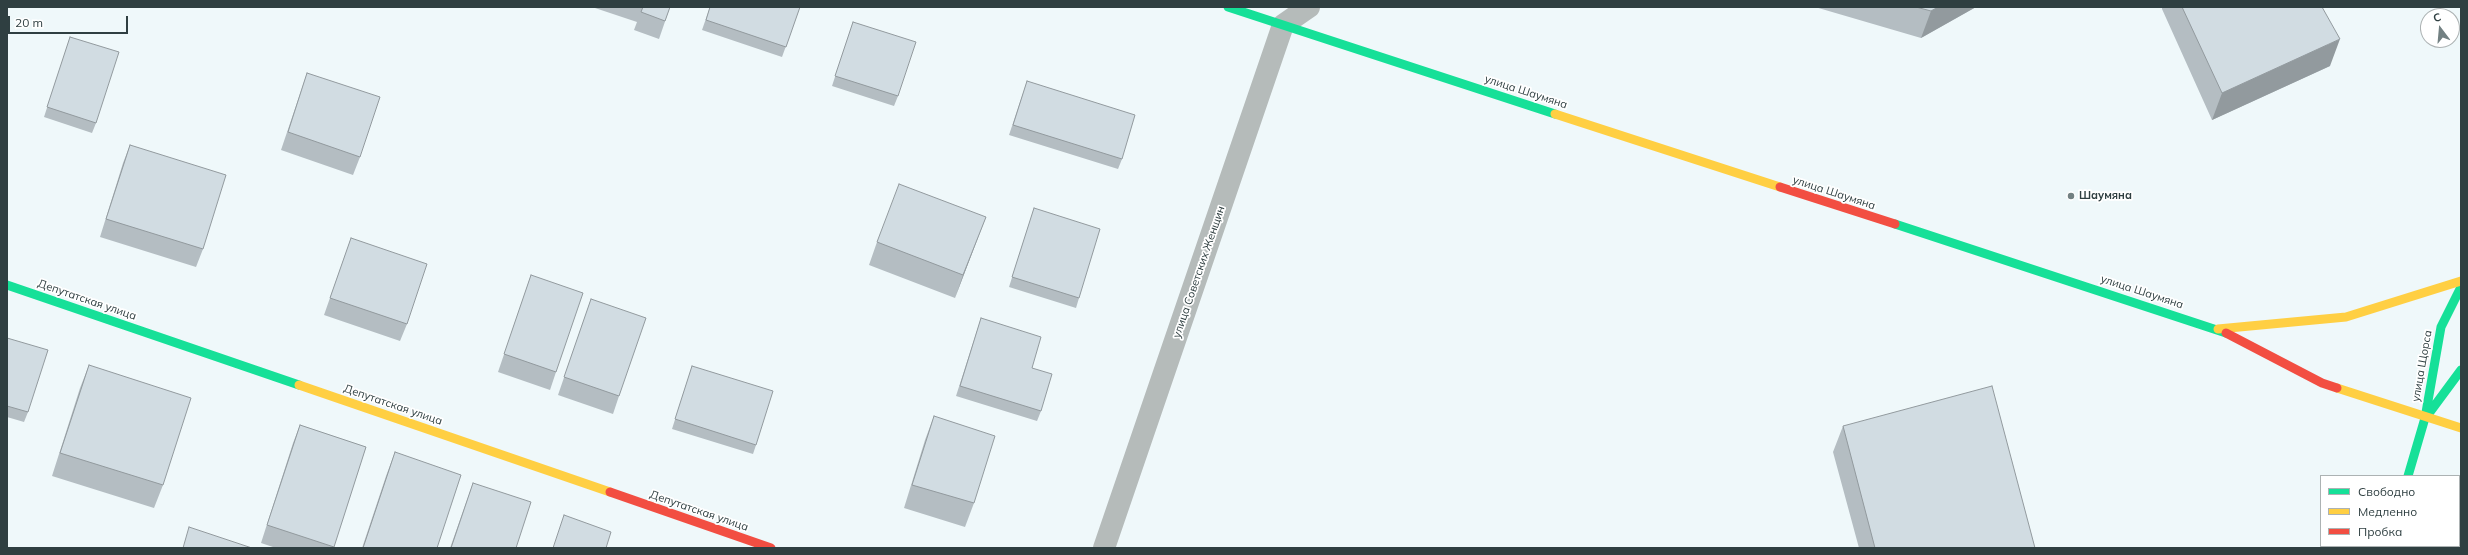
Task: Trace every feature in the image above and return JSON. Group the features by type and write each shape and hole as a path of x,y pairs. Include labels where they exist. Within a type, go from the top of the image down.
{"street":[{"name":"улица Шаумяна","path":"1228,7 2218,329 2322,383 2425,418 2461,428"},
{"path":"1283,25 1309,7"},
{"name":"улица Советских Женщин","path":"1104,548 1283,25"},
{"path":"2218,329 2346,317 2461,281"},
{"name":"Депутатская улица","path":"7,285 771,548"},
{"name":"улица Щорса","path":"2425,418 2441,327 2461,287"},
{"name":"улица Щорса","path":"2425,418 2461,370"},
{"path":"2408,475 2425,418"}],"building":[{"path":"643,7 670,7 665,21 641,12"},
{"path":"710,7 800,7 786,47 706,20"},
{"path":"1916,7 1938,7 1931,11"},
{"path":"2182,7 2322,7 2340,39 2222,93"},
{"path":"853,22 916,42 898,96 835,76"},
{"path":"70,37 119,52 96,123 47,107"},
{"path":"307,73 380,97 360,157 288,132"},
{"path":"1027,81 1135,115 1122,159 1013,125"},
{"path":"130,145 226,175 203,249 106,219"},
{"path":"899,184 986,217 963,275 877,242"},
{"path":"1034,208 1100,229 1079,298 1012,277"},
{"path":"351,238 427,264 407,324 330,298"},
{"path":"531,275 583,293 556,372 504,354"},
{"path":"591,299 646,318 619,396 564,377"},
{"path":"981,318 1041,337 1032,368 1052,374 1041,411 960,386"},
{"path":"7,338 48,350 28,412 7,406"},
{"path":"89,365 191,398 163,485 60,453"},
{"path":"692,366 773,391 756,445 675,419"},
{"path":"1992,386 2035,548 1875,548 1843,426"},
{"path":"934,416 995,436 974,503 912,485"},
{"path":"300,425 366,447 334,547 267,525"},
{"path":"395,452 461,475 437,548 363,548"},
{"path":"473,483 531,502 516,548 451,548"},
{"path":"564,515 611,532 606,548 553,548"},
{"path":"189,527 252,548 183,548"}],"traffic: fast":[{"path":"1228,7 1555,114"},
{"path":"1895,224 2226,333"},
{"path":"7,285 299,385"},
{"path":"2408,475 2425,418 2441,327 2461,287"},
{"path":"2427,416 2461,370"}],"traffic: slow":[{"path":"1555,114 1780,187"},
{"path":"2218,329 2346,317 2461,281"},
{"path":"299,385 610,492"},
{"path":"2337,388 2461,428"}],"traffic: jam":[{"path":"1780,187 1895,224"},
{"path":"2226,333 2322,383 2337,388"},
{"path":"610,492 771,548"}],"place":[{"name":"Шаумяна","path":"2071,196"}]}
